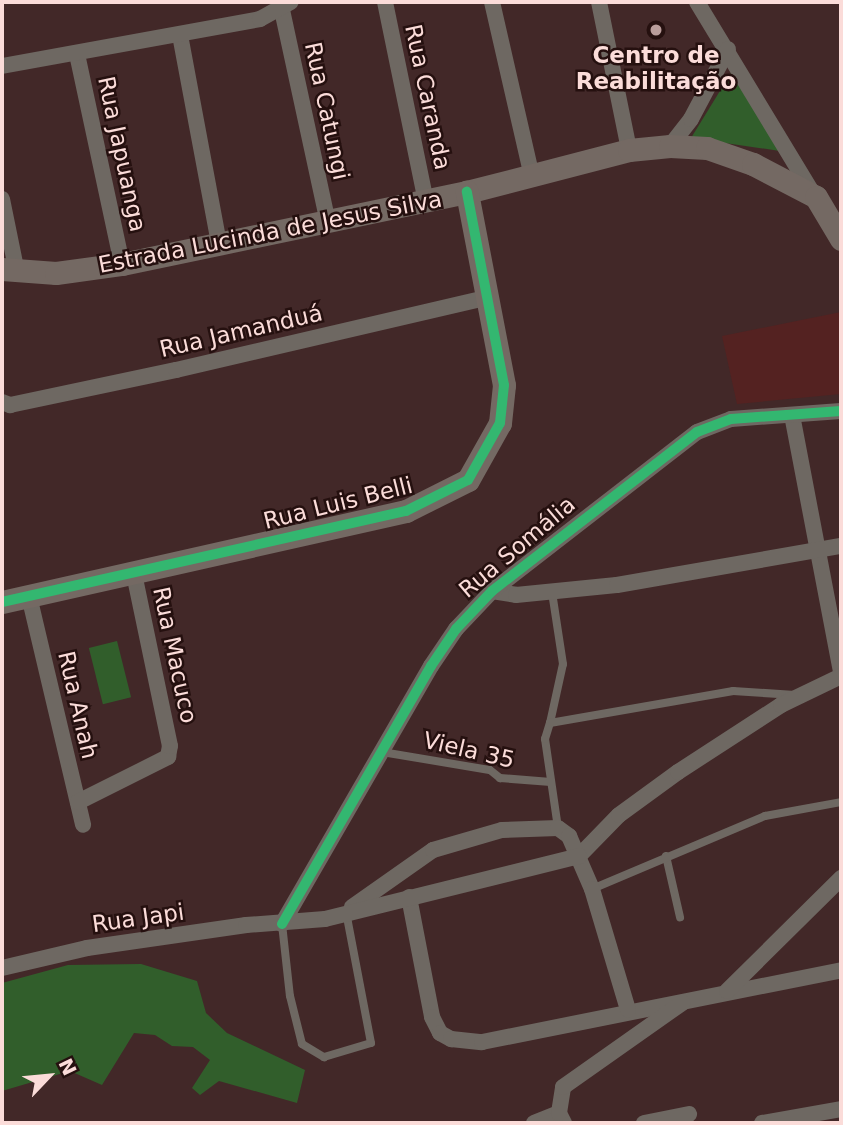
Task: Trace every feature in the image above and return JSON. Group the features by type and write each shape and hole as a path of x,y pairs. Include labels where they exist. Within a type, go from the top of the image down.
{"main road":[{"name":"Estrada Lucinda de Jesus Silva","path":"10,271 56,273 122,264 467,192 629,150 670,146 707,148 753,164 816,197"},
{"name":"Rua Luis Belli","path":"2,602 406,511 468,480 500,423 504,385 490,297 467,192"},
{"path":"816,197 841,239"}],"street":[{"name":"Rua Caranda","path":"386,2 426,201"},
{"path":"492,2 532,177"},
{"path":"599,2 629,150"},
{"path":"697,2 816,197"},
{"path":"2,66 180,35 287,6"},
{"name":"Rua Catungi","path":"287,6 328,222"},
{"path":"180,35 219,243"},
{"path":"670,146 691,119 728,49"},
{"name":"Rua Japuanga","path":"77,54 122,264"},
{"path":"2,199 10,271"},
{"name":"Rua Jamanduá","path":"2,402 10,405 164,373 490,297"},
{"name":"Rua Somália","path":"282,924 312,878 380,751 456,629 492,592 697,432 731,419 841,411"},
{"path":"579,856 634,803 798,695 841,675 815,551 792,415"},
{"path":"492,592 516,595 552,592 841,546"},
{"name":"Rua Macuco","path":"78,802 163,763 170,746 134,573"},
{"name":"Rua Anah","path":"29,596 83,825"},
{"path":"346,912 433,850 502,830 558,828 569,836 592,889 628,1010"},
{"name":"Rua Japi","path":"2,968 87,948 246,925 325,919 579,856"},
{"path":"727,991 841,877"},
{"path":"409,897 432,1017 440,1033 451,1039 482,1042 628,1010 684,1002 727,991 841,971"},
{"path":"534,1123 561,1118 563,1087 684,1002"},
{"path":"762,1123 841,1109"},
{"path":"644,1123 690,1114"}],"lane":[{"path":"552,592 563,664 545,739 558,828"},
{"path":"550,723 733,691 798,695"},
{"name":"Viela 35","path":"380,751 490,770 500,778 551,782"},
{"path":"592,889 765,816 841,802"},
{"path":"666,856 680,917"},
{"path":"282,924 290,996 302,1044 324,1057 371,1043 346,912"}],"shaded area":[{"path":"841,312 841,394 737,404 722,336"}],"green space":[{"path":"731,73 780,151 691,138"},
{"path":"117,641 131,697 103,704 89,648"},
{"path":"141,964 197,981 206,1013 227,1033 305,1070 297,1103 219,1081 200,1095 192,1088 210,1060 193,1047 172,1046 155,1035 134,1033 102,1085 70,1071 2,1091 2,983 68,965"}],"cycle path":[{"path":"2,602 406,511 468,480 500,423 504,385 467,192"},
{"path":"282,924 431,666 456,629 492,591 697,432 731,419 841,411"}],"place":[{"name":"Centro de Reabilitação","path":"656,30"}]}
